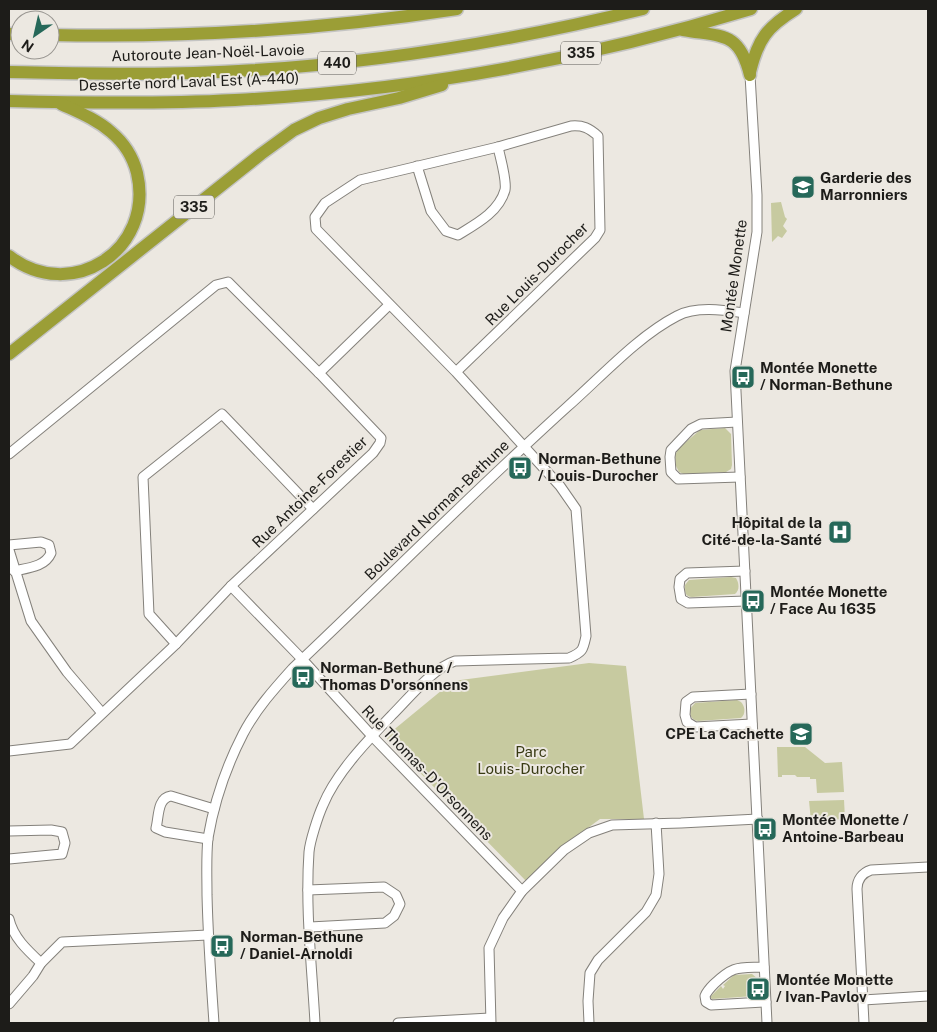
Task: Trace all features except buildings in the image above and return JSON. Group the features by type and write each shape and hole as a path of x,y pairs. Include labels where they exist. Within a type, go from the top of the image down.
{"highway":[{"name":"Autoroute Jean-Noël-Lavoie","path":"60,35 173,36 260,31 361,22 457,9"},
{"name":"Autoroute Jean-Noël-Lavoie","path":"9,72 96,74 188,73 327,64 411,54 503,39 643,9"},
{"name":"Desserte nord Laval Est (A-440)","path":"9,101 149,103 266,98 399,85 577,54 678,30 751,9"},
{"path":"750,74 753,58 761,40 775,24 796,9"},
{"path":"678,30 721,36 730,40 742,50 750,74"},
{"name":"335","path":"9,354 273,144 294,130 319,118 338,112 399,98 482,72"},
{"path":"9,256 28,268 52,274 71,273 90,268 105,260 120,247 131,231 138,213 139,185 136,168 123,144 112,132 96,121 56,102"}],"street":[{"name":"Montée Monette","path":"750,74 758,216 755,249 735,366 767,1023"},
{"name":"Rue Louis-Durocher","path":"315,1023 308,890 310,850 323,805 345,769 372,736 446,664 455,661 569,658 580,653 584,647 586,636 576,509 560,486 456,372 316,229 315,217 324,203 360,180 498,147 571,126 582,125 591,129 598,136 600,230 595,238 456,372"},
{"path":"417,166 431,211 446,230 458,235 483,220 499,202 505,188 498,147"},
{"name":"Rue Antoine-Forestier","path":"9,454 216,285 228,282 320,373 381,438 380,443 373,452 231,586 176,644 70,744 9,751"},
{"path":"320,373 389,304"},
{"name":"Boulevard Norman-Bethune","path":"214,1023 208,935 208,839 214,809 243,734 266,699 302,659 524,446 642,339 678,315 701,310 744,312"},
{"path":"176,644 149,614 143,477 222,414 313,509"},
{"path":"737,422 701,424 696,426 672,448 670,457 671,472 678,479 740,477"},
{"path":"9,545 41,542 48,545 51,553 42,564 14,571"},
{"path":"9,550 31,621 67,672 102,714"},
{"path":"745,571 687,574 680,578 679,587 680,597 684,602 688,603 746,601"},
{"name":"Rue Thomas-D'Orsonnens","path":"231,586 302,659 372,736 522,891"},
{"path":"751,694 693,697 686,702 685,711 687,722 695,727 752,724"},
{"path":"208,839 165,832 156,828 161,801 171,796 214,809"},
{"path":"398,1023 490,1021 489,948 503,918 522,891 564,850 589,833 612,825 681,824 758,819"},
{"path":"589,1023 590,973 598,960 646,912 656,895 659,874 656,823"},
{"path":"9,831 52,830 62,832 65,843 62,854 9,859"},
{"path":"864,1023 858,881 864,874 874,870 928,867"},
{"path":"308,890 384,887 396,895 400,904 394,916 385,923 310,927"},
{"path":"9,919 11,928 25,948 41,963"},
{"path":"9,1004 33,976 41,963 62,942 208,935"},
{"path":"764,968 730,970 707,991 705,996 706,1002 711,1005 766,1002"},
{"path":"863,1000 928,996"}],"green space":[{"path":"781,202 787,219 783,226 787,231 782,238 778,236 772,242 771,203"},
{"path":"725,428 731,434 731,469 726,472 684,474 679,472 676,466 675,455 679,448 700,430"},
{"path":"736,578 738,582 735,594 692,597 686,594 685,585 689,580"},
{"name":"Parc Louis-Durocher","path":"589,663 626,666 644,819 600,819 562,847 527,882 385,737 453,681"},
{"path":"737,700 741,702 744,708 744,714 741,718 698,721 692,718 690,709 695,703"},
{"path":"777,747 805,747 825,763 842,762 844,792 817,793 816,779 810,779 810,777 782,775 782,777 778,777"},
{"path":"844,800 845,819 811,821 809,801"},
{"path":"752,974 758,979 758,985 754,985 754,990 758,991 754,996 712,999 710,997 721,986 723,989 725,986 723,985 734,975"}],"place":[{"name":"Garderie des Marronniers","path":"803,187"},
{"name":"Montée Monette / Norman-Bethune","path":"743,377"},
{"name":"Norman-Bethune / Louis-Durocher","path":"520,468"},
{"name":"Hôpital de la Cité-de-la-Santé","path":"840,532"},
{"name":"Montée Monette / Face Au 1635","path":"753,601"},
{"name":"Norman-Bethune / Thomas D'orsonnens","path":"303,677"},
{"name":"CPE La Cachette","path":"801,734"},
{"name":"Montée Monette / Antoine-Barbeau","path":"765,829"},
{"name":"Norman-Bethune / Daniel-Arnoldi","path":"222,946"},
{"name":"Montée Monette / Ivan-Pavlov","path":"758,989"}]}
